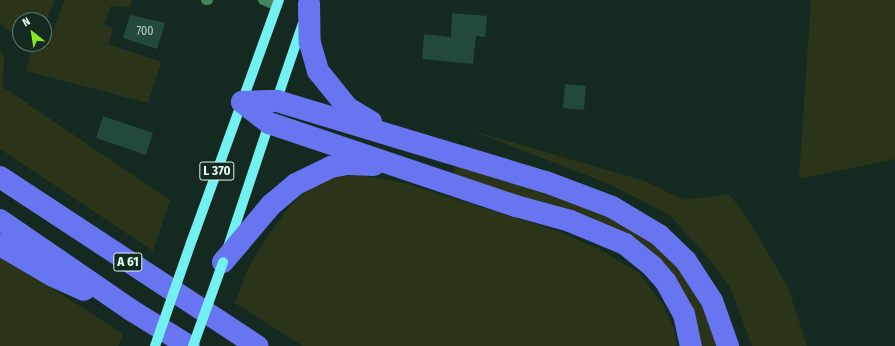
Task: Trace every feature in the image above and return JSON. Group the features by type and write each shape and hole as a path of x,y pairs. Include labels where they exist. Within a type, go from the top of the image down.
{"highway":[{"path":"310,2 314,57 326,84 348,108 405,141"},
{"path":"242,102 276,101 405,141 546,182 612,207 659,235 686,261 701,282 719,316 728,346"},
{"path":"242,102 269,123 516,206 570,221 625,244 653,267 669,287 684,314 691,346"},
{"path":"223,262 271,205 309,176 331,167 347,164 399,167"},
{"name":"A 61","path":"0,176 258,346"},
{"name":"A 61","path":"0,220 131,310 189,346"},
{"path":"0,245 53,276 131,310"}],"main road":[{"name":"L 370","path":"193,346 223,262 310,2"},
{"name":"L 370","path":"155,346 278,3"}],"lane":[{"path":"263,0 278,3"}],"green space":[{"path":"0,0 55,0 50,12 12,12 12,32 0,24"},
{"path":"65,0 133,0 130,7 111,6 104,24 113,28 108,44 161,62 148,103 26,71 31,52 52,52 52,33"},
{"path":"811,0 895,0 895,159 799,179"},
{"path":"0,52 4,56 3,87 170,200 153,251 0,149"},
{"path":"470,130 645,181 684,200 729,194 746,216 788,287 807,346 752,346 730,287 701,249 668,214 609,184"},
{"path":"456,164 621,219 658,244 691,279 720,346 699,346 650,255 453,175"},
{"path":"358,175 405,183 560,232 599,249 639,273 663,305 674,328 677,346 303,346 235,303 248,268 271,231 290,206 310,187 335,177"},
{"path":"0,254 123,334 118,346 0,346"}],"building":[{"path":"452,13 487,16 485,37 476,36 473,64 422,59 424,34 451,37"},
{"path":"130,15 165,23 157,49 123,38"},
{"path":"565,84 586,86 584,110 563,108"},
{"path":"103,116 153,133 146,155 96,138"}]}
